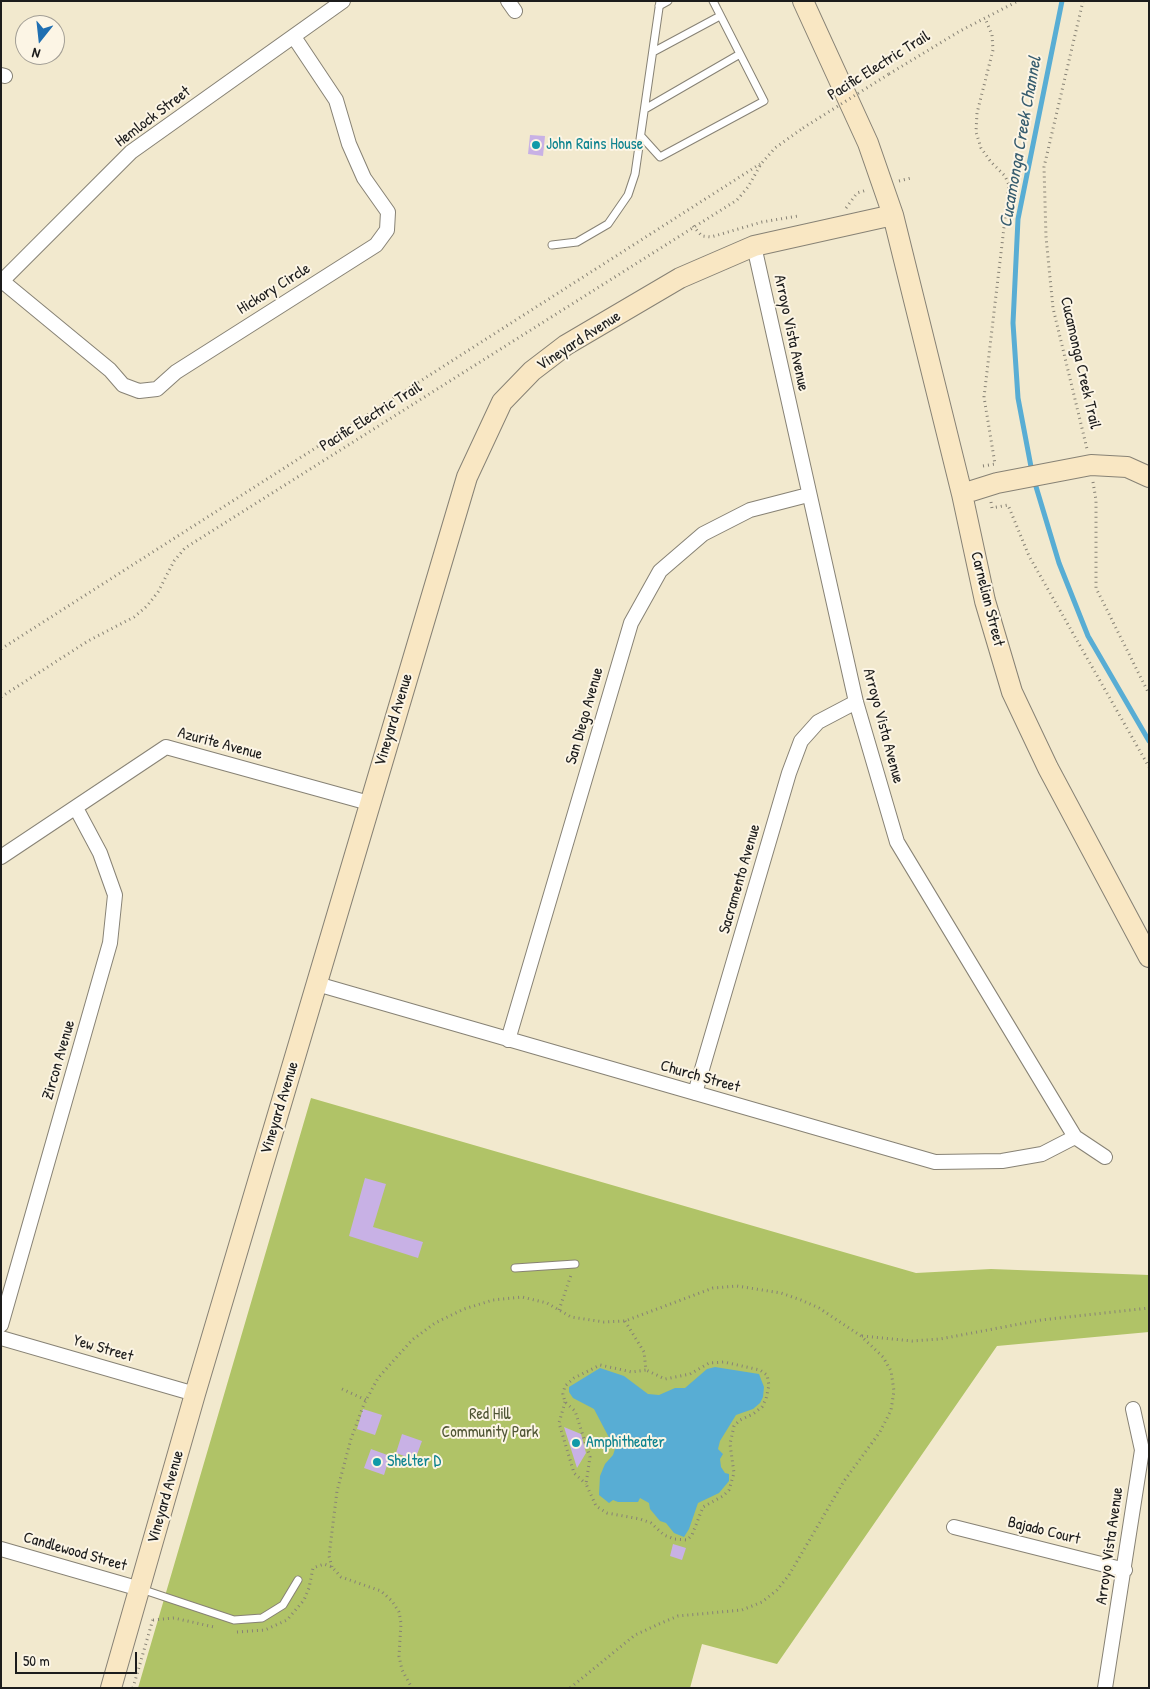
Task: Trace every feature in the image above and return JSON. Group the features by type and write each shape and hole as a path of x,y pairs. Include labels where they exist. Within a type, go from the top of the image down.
{"street":[{"name":"Hemlock Street","path":"2,282 131,152 343,1"},
{"path":"803,1 868,143 893,215"},
{"name":"Hickory Circle","path":"2,282 110,370 123,385 139,391 157,389 176,372 376,245 387,230 388,212 364,178 349,144 336,100 294,37"},
{"name":"Vineyard Avenue","path":"111,1688 195,1394 467,477 502,402 532,371 566,345 680,278 754,246 893,215"},
{"name":"Carnelian Street","path":"893,215 962,494 985,601 1012,692 1048,768 1149,957"},
{"name":"Arroyo Vista Avenue","path":"754,246 808,495 856,702 897,842 1075,1137 1105,1157"},
{"path":"962,494 997,483 1091,465 1127,467 1149,477"},
{"name":"San Diego Avenue","path":"508,1040 631,623 660,571 703,534 750,510 808,495"},
{"name":"Sacramento Avenue","path":"694,1093 789,773 801,741 818,722 856,702"},
{"name":"Azurite Avenue","path":"1,857 166,747 370,803"},
{"name":"Zircon Avenue","path":"1,1325 110,944 114,895 100,853 76,808"},
{"name":"Church Street","path":"317,984 935,1162 1002,1161 1042,1154 1075,1137"},
{"name":"Yew Street","path":"1,1338 195,1394"},
{"name":"Arroyo Vista Avenue","path":"1105,1688 1125,1570 1142,1450 1134,1408"},
{"name":"Bajado Court","path":"954,1527 1125,1570"},
{"name":"Candlewood Street","path":"1,1549 140,1589"}],"lane":[{"path":"552,245 576,242 608,224 628,195 635,174 660,4 668,1"},
{"path":"641,136 660,157 764,102 713,1"},
{"path":"653,52 720,16"},
{"path":"645,109 740,54"},
{"path":"515,1268 575,1264"},
{"path":"140,1589 234,1620 262,1618 283,1605 298,1580"}],"path":[{"name":"Pacific Electric Trail","path":"1,697 140,611 158,592 174,561 186,548 693,226 737,200 748,187 761,164 775,148 802,128 937,44 1018,1"},
{"name":"Cucamonga Creek Trail","path":"1083,1 1077,18 1044,167 1046,237 1053,308 1091,465 1096,500 1096,588 1149,694"},
{"path":"983,466 995,464 984,397 1009,185 1005,176 991,162 981,148 976,132 977,114 993,50 992,35 986,18"},
{"name":"Pacific Electric Trail","path":"1,649 761,164"},
{"path":"836,210 846,208 857,193"},
{"path":"693,226 702,236 711,237 762,222 799,216"},
{"path":"1008,505 1029,556 1149,767"},
{"path":"559,1310 575,1264"},
{"path":"412,1688 402,1670 399,1656 402,1623 396,1607 381,1591 341,1577 332,1567 329,1556 337,1491 351,1439 366,1400 378,1378 412,1340 435,1323 464,1309 493,1300 522,1297 535,1298 571,1317 587,1320 625,1321 713,1288 737,1286 781,1293 801,1300 819,1308 862,1336 883,1358 891,1371 894,1391 891,1410 880,1432 844,1481 789,1575 777,1590 762,1602 742,1610 678,1616 635,1635 570,1688"},
{"path":"862,1336 912,1341 940,1339 1041,1320 1149,1308"},
{"path":"625,1321 644,1352 646,1370"},
{"path":"724,1362 760,1370 767,1375 768,1386 762,1407 734,1426 730,1444 734,1473 729,1490 723,1496 703,1507 692,1535 687,1540 664,1535 651,1523 607,1513 596,1506 586,1484 574,1473 559,1423 565,1402 564,1386 574,1378 593,1367 609,1365 632,1372 646,1370 665,1379 690,1374 709,1363 724,1362"},
{"path":"342,1389 366,1400"},
{"path":"565,1402 575,1411 590,1457 586,1484"},
{"path":"234,1632 252,1633 277,1626 292,1615 304,1600 309,1588 313,1568 324,1564 332,1567"},
{"path":"153,1620 174,1618 220,1628"}],"green space":[{"name":"Red Hill Community Park","path":"311,1098 916,1273 991,1269 1149,1275 1149,1332 997,1346 777,1664 702,1644 690,1688 138,1688"}],"water":[{"path":"715,1367 759,1374 764,1387 763,1397 760,1403 753,1409 736,1415 720,1441 718,1449 723,1454 720,1459 721,1467 725,1473 729,1474 729,1481 719,1493 698,1503 689,1529 684,1537 674,1533 666,1523 660,1521 650,1509 649,1503 640,1498 638,1502 618,1502 613,1500 609,1503 599,1495 600,1476 615,1449 594,1409 573,1398 569,1392 569,1387 600,1368 624,1376 648,1394 659,1395 675,1388 685,1388 707,1369"}],"building":[{"name":"John Rains House","path":"530,135 545,136 543,156 528,154"},
{"path":"365,1178 386,1184 373,1227 423,1242 418,1258 349,1236"},
{"path":"363,1409 382,1415 375,1435 357,1429"},
{"name":"Amphitheater","path":"564,1427 581,1434 586,1453 577,1468"},
{"path":"402,1434 422,1441 415,1460 396,1453"},
{"name":"Shelter D","path":"371,1449 390,1456 384,1475 364,1468"},
{"path":"673,1544 686,1548 682,1560 670,1556"}],"waterway":[{"name":"Cucamonga Creek Channel","path":"1032,472 1018,398 1013,323 1018,219 1062,1"},
{"name":"Cucamonga Creek Channel","path":"1034,480 1059,563 1088,636 1149,741"}],"place":[{"name":"John Rains House","path":"536,145"},
{"name":"Amphitheater","path":"576,1443"},
{"name":"Shelter D","path":"377,1462"}]}
